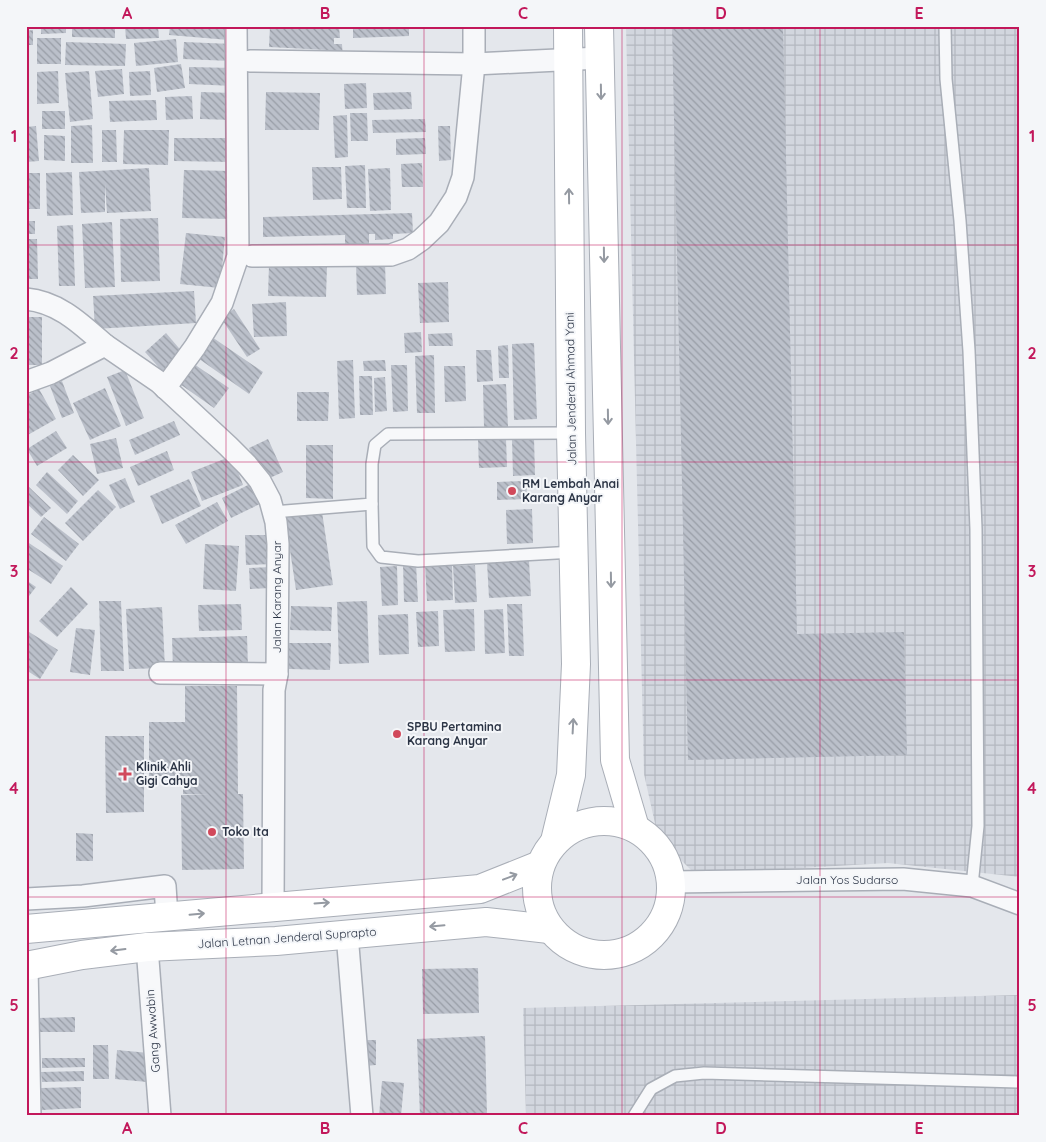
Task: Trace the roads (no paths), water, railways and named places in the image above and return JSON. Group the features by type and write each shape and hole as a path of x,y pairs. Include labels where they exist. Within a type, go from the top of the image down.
{"main road":[{"name":"Jalan Jenderal Ahmad Yani","path":"556,840 571,775 576,664 571,433 568,26"},
{"path":"599,26 615,760 635,828"},
{"path":"602,820 619,822 635,828 650,838 661,852 669,869 671,882 668,909 658,929 643,944 623,954 601,956 579,952 560,940 549,928 541,914 536,882 540,865 546,852 556,840 569,830 585,823 602,820"},
{"path":"26,929 480,889 540,865"},
{"name":"Jalan Letnan Jenderal Suprapto","path":"27,966 82,955 147,947 276,941 486,922 549,928"}],"street":[{"path":"162,385 195,347 222,302 238,256 236,26"},
{"path":"252,256 391,255 408,249 421,240 439,222 456,197 463,177 481,64 474,26"},
{"path":"250,61 481,64 600,58"},
{"path":"26,299 52,304 81,323 105,345 51,373 26,382"},
{"name":"Jalan Karang Anyar","path":"105,345 162,385 247,464 260,481 270,500 276,522 278,544 276,674 274,690 273,907"},
{"path":"160,673 276,674"},
{"name":"Jalan Yos Sudarso","path":"671,882 903,879 972,886 1020,904"},
{"path":"26,899 83,896 165,886 167,917"},
{"path":"347,934 362,1116"},
{"name":"Gang Awwabin","path":"147,947 160,1116"},
{"path":"27,966 30,1116"}],"lane":[{"path":"945,26 946,79 960,222 969,351 976,529 978,826 972,886"},
{"path":"571,433 388,434 375,445 372,464 373,546 381,557 418,561 574,552"},
{"path":"273,512 372,504"},
{"path":"634,1116 651,1089 675,1076 704,1073 1020,1082"}],"place":[{"name":"RM Lembah Anai Karang Anyar","path":"512,491"},
{"name":"SPBU Pertamina Karang Anyar","path":"397,734"},
{"name":"Klinik Ahli Gigi Cahya","path":"125,774"},
{"name":"Toko Ita","path":"212,832"}]}
